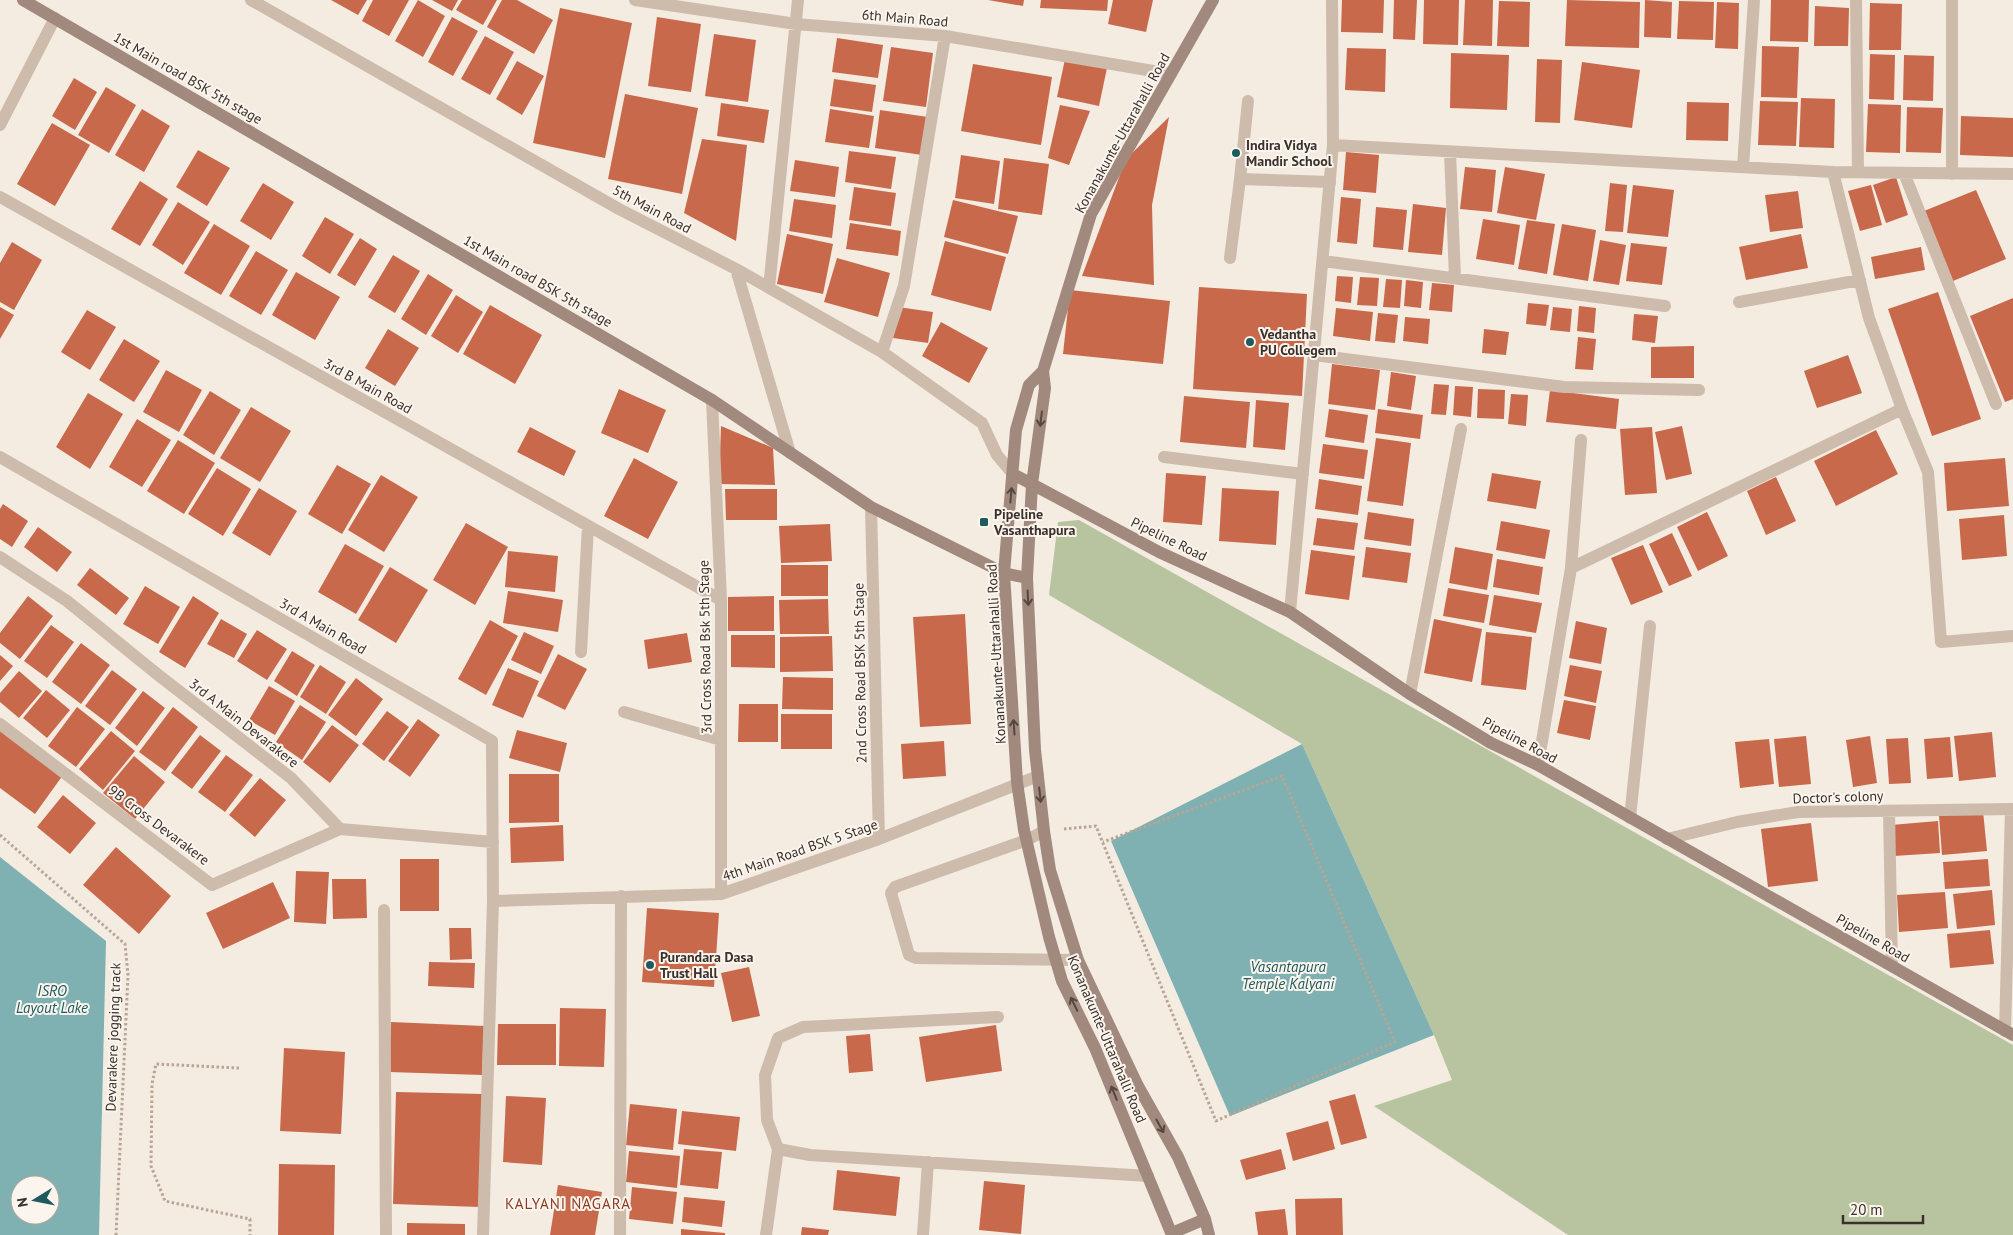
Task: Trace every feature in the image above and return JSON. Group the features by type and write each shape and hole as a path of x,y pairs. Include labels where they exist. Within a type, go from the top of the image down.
{"street":[{"name":"1st Main road BSK 5th stage","path":"23,0 712,400 871,508 1004,573 1028,578"},
{"name":"5th Main Road","path":"251,0 619,209 736,270 882,352 982,423 997,455 1013,474"},
{"name":"6th Main Road","path":"636,0 796,24 945,36 1171,74"},
{"path":"769,288 798,0"},
{"name":"Konanakunte-Uttarahalli Road","path":"1172,1234 1095,1048 1062,981 1049,937 1026,840 1017,782 1004,573 1016,430 1029,386 1043,371 1091,214 1213,0"},
{"path":"1290,612 1333,145 1332,0"},
{"path":"1743,167 1754,0"},
{"path":"1856,0 1858,172"},
{"path":"1952,0 1952,174"},
{"path":"0,125 55,18"},
{"path":"882,352 904,286 945,36"},
{"path":"1230,258 1248,101"},
{"path":"1333,145 1833,172 2013,174"},
{"path":"1450,152 1455,278"},
{"path":"1833,172 1869,318 1902,409 1928,472 1941,642 2013,636"},
{"path":"1904,173 1996,404"},
{"path":"1240,179 1330,182"},
{"name":"3rd B Main Road","path":"0,197 721,600"},
{"path":"1323,261 1665,306"},
{"path":"736,270 790,452"},
{"path":"1740,302 1860,280"},
{"path":"1314,355 1564,387 1699,390"},
{"path":"1043,371 1045,388 1032,484 1028,578 1038,776 1050,870 1078,960 1138,1086 1178,1158 1205,1219 1209,1235"},
{"name":"3rd Cross Road Bsk 5th Stage","path":"712,400 721,600 721,894"},
{"path":"1572,568 1902,409"},
{"path":"1410,694 1462,429"},
{"path":"1538,765 1572,568 1581,440"},
{"name":"3rd A Main Road","path":"0,457 492,741 493,902 483,1235"},
{"path":"1164,457 1303,474"},
{"name":"Pipeline Road","path":"1013,474 1159,552 1290,612 1410,694 1491,743 1538,765 2009,1033"},
{"name":"2nd Cross Road BSK 5th Stage","path":"871,508 879,839"},
{"path":"581,652 588,526"},
{"name":"3rd A Main Devarakere","path":"0,557 67,601 291,778 340,829"},
{"path":"1630,818 1650,626"},
{"path":"624,712 721,740"},
{"name":"9B Cross Devarakere","path":"0,724 212,884 340,829"},
{"name":"4th Main Road BSK 5 Stage","path":"493,902 621,896 721,894 879,839 1017,782 1038,776"},
{"path":"2009,1033 2012,809"},
{"name":"Doctor's colony","path":"1667,839 1737,822 1798,812 2012,809"},
{"path":"1889,811 1892,966"},
{"path":"340,829 493,842"},
{"path":"1044,831 1026,840 895,887 891,893 909,955 916,958 1078,960"},
{"path":"620,1235 621,896"},
{"path":"384,910 386,1235"},
{"path":"766,1235 778,1149 767,1120 765,1075 778,1038 803,1027 998,1017"},
{"path":"778,1149 810,1155 1148,1176"},
{"path":"923,1235 928,1162"},
{"path":"1172,1234 1205,1219"}],"path":[{"path":"1044,831 1096,826 1216,1121 1394,1042 1282,776 1103,842"},
{"name":"Devarakere jogging track","path":"0,836 125,944 128,975 116,1235"},
{"path":"239,1068 156,1064 152,1084 150,1166 165,1201 250,1219 250,1235"}],"green space":[{"path":"1079,520 2013,1045 2013,1235 1568,1235 1374,1106 1452,1080 1434,1035 1302,744 1049,595 1058,522"}],"water":[{"name":"Vasantapura Temple Kalyani","path":"1302,744 1434,1035 1230,1116 1111,841"},
{"name":"ISRO Layout Lake","path":"0,857 106,941 99,1235 0,1235"}],"building":[{"path":"331,0 367,0 358,15"},
{"path":"373,0 409,0 389,36 362,21"},
{"path":"418,0 445,16 423,57 395,41"},
{"path":"432,0 458,0 452,11"},
{"path":"462,0 497,0 483,25 456,10"},
{"path":"502,0 517,0 553,20 534,54 487,27"},
{"path":"988,0 1024,0 1023,6"},
{"path":"1041,0 1108,0 1107,11 1040,8"},
{"path":"1113,0 1153,0 1146,32 1108,24"},
{"path":"1342,0 1384,0 1383,33 1341,32"},
{"path":"1394,0 1417,0 1415,40 1393,39"},
{"path":"1424,0 1459,0 1458,45 1423,44"},
{"path":"1465,0 1493,0 1492,46 1463,45"},
{"path":"1567,0 1640,2 1639,48 1565,46"},
{"path":"1645,0 1672,2 1671,38 1644,37"},
{"path":"1771,0 1809,0 1808,42 1770,41"},
{"path":"1499,1 1530,2 1529,47 1497,46"},
{"path":"1679,1 1714,2 1713,40 1677,39"},
{"path":"1717,2 1739,3 1738,49 1715,48"},
{"path":"1870,3 1902,4 1901,50 1869,50"},
{"path":"1815,6 1849,8 1848,46 1814,46"},
{"path":"560,8 632,23 605,158 533,143"},
{"path":"452,17 478,31 453,76 428,62"},
{"path":"657,17 701,24 691,92 648,86"},
{"path":"714,34 756,40 748,102 705,96"},
{"path":"485,36 514,52 490,95 461,79"},
{"path":"837,38 883,45 878,78 832,72"},
{"path":"1762,46 1799,47 1797,98 1761,97"},
{"path":"891,47 933,53 926,107 883,101"},
{"path":"1347,48 1386,49 1385,92 1345,90"},
{"path":"1451,53 1509,55 1507,110 1450,108"},
{"path":"1870,54 1895,55 1894,100 1869,99"},
{"path":"1904,55 1934,56 1933,101 1903,100"},
{"path":"1065,59 1107,68 1099,106 1057,97"},
{"path":"1537,59 1562,60 1560,123 1535,122"},
{"path":"517,61 544,76 522,115 496,99"},
{"path":"1582,62 1640,70 1632,128 1574,120"},
{"path":"973,64 1052,77 1041,145 961,131"},
{"path":"74,78 97,92 75,130 52,116"},
{"path":"834,79 876,85 872,112 830,106"},
{"path":"106,87 136,105 109,153 78,135"},
{"path":"625,94 698,108 682,194 608,179"},
{"path":"1801,98 1835,99 1834,148 1799,147"},
{"path":"1760,101 1798,102 1796,146 1758,145"},
{"path":"1687,102 1729,103 1728,141 1686,140"},
{"path":"721,103 769,110 764,143 717,136"},
{"path":"1868,104 1901,105 1900,153 1866,152"},
{"path":"1060,105 1090,111 1069,165 1048,158"},
{"path":"1907,107 1943,108 1941,153 1906,152"},
{"path":"142,109 170,126 144,172 115,155"},
{"path":"830,109 874,116 869,148 825,142"},
{"path":"880,110 928,117 922,155 875,148"},
{"path":"1961,116 2013,118 2013,157 1960,155"},
{"path":"1169,117 1152,205 1154,285 1082,276 1126,159"},
{"path":"52,123 90,145 55,206 17,184"},
{"path":"702,139 747,145 736,241 684,213"},
{"path":"198,150 230,168 207,206 176,187"},
{"path":"849,151 896,157 891,189 845,182"},
{"path":"1346,152 1379,155 1376,193 1343,190"},
{"path":"961,155 1000,161 994,204 955,198"},
{"path":"1004,158 1049,164 1042,215 998,209"},
{"path":"795,160 839,167 835,197 790,191"},
{"path":"1465,167 1496,170 1492,212 1460,209"},
{"path":"1505,167 1545,174 1536,220 1497,213"},
{"path":"1896,177 1908,215 1886,223 1873,185"},
{"path":"140,181 168,199 140,246 111,229"},
{"path":"263,183 294,202 271,240 240,221"},
{"path":"1610,183 1627,185 1623,232 1605,231"},
{"path":"1633,185 1674,190 1668,237 1627,233"},
{"path":"1871,185 1882,225 1860,231 1848,191"},
{"path":"854,187 896,193 891,226 849,220"},
{"path":"1976,190 2006,259 1953,281 1924,211"},
{"path":"1798,191 1803,228 1770,232 1765,195"},
{"path":"1341,197 1361,199 1357,244 1337,242"},
{"path":"794,199 836,205 832,238 789,231"},
{"path":"953,200 1018,216 1008,254 944,237"},
{"path":"178,202 210,222 183,265 152,245"},
{"path":"1413,204 1446,208 1442,255 1408,252"},
{"path":"1376,207 1407,210 1403,250 1373,247"},
{"path":"325,217 354,234 330,274 302,256"},
{"path":"1483,219 1520,225 1514,265 1476,259"},
{"path":"1527,220 1555,224 1547,274 1518,269"},
{"path":"850,223 901,231 898,256 846,249"},
{"path":"214,224 250,246 221,295 184,273"},
{"path":"1562,224 1596,230 1588,281 1553,275"},
{"path":"787,234 833,244 823,294 777,284"},
{"path":"1801,234 1808,268 1746,280 1739,247"},
{"path":"360,238 377,249 355,286 337,275"},
{"path":"1600,240 1626,245 1619,285 1593,281"},
{"path":"945,241 1006,257 991,311 931,295"},
{"path":"12,242 42,260 14,310 0,302 0,263"},
{"path":"1631,243 1667,247 1662,285 1626,281"},
{"path":"1921,247 1925,270 1875,279 1871,257"},
{"path":"256,251 288,270 261,315 229,296"},
{"path":"393,255 420,271 395,313 368,297"},
{"path":"837,258 890,273 878,317 824,302"},
{"path":"296,272 340,297 315,340 272,315"},
{"path":"428,274 453,290 426,335 401,319"},
{"path":"1337,276 1353,277 1351,303 1335,301"},
{"path":"1360,277 1379,278 1377,306 1357,305"},
{"path":"1386,279 1402,280 1400,308 1383,307"},
{"path":"1406,280 1423,282 1421,308 1404,306"},
{"path":"1432,283 1454,285 1452,312 1429,310"},
{"name":"Vedantha PU Collegem","path":"1199,287 1307,294 1302,396 1193,389"},
{"path":"1070,290 1170,301 1163,364 1063,354"},
{"path":"1938,292 1981,419 1932,436 1888,309"},
{"path":"456,295 483,312 458,353 431,336"},
{"path":"2013,298 2013,399 2005,402 1970,316"},
{"path":"1528,303 1549,305 1546,326 1526,324"},
{"path":"490,305 542,335 515,384 463,354"},
{"path":"1579,306 1596,308 1594,333 1577,331"},
{"path":"0,307 14,315 0,339"},
{"path":"898,307 933,312 928,343 893,338"},
{"path":"1553,307 1572,309 1570,332 1550,330"},
{"path":"1336,308 1373,312 1370,341 1333,336"},
{"path":"87,310 116,327 90,370 61,352"},
{"path":"1378,313 1398,315 1395,343 1375,341"},
{"path":"1634,314 1658,316 1655,343 1632,340"},
{"path":"1405,317 1430,319 1428,344 1403,341"},
{"path":"941,322 988,348 969,383 922,356"},
{"path":"388,329 419,348 395,386 365,368"},
{"path":"1484,329 1509,332 1506,355 1482,353"},
{"path":"1578,337 1596,339 1593,370 1575,369"},
{"path":"124,339 160,361 134,402 99,380"},
{"path":"1694,346 1694,378 1651,378 1651,347"},
{"path":"1848,355 1862,393 1817,408 1804,371"},
{"path":"1332,364 1380,370 1375,410 1328,404"},
{"path":"166,370 202,390 179,432 143,412"},
{"path":"1391,372 1416,376 1411,410 1387,406"},
{"path":"1434,384 1449,385 1446,415 1431,414"},
{"path":"1455,386 1473,387 1471,417 1453,415"},
{"path":"619,389 666,410 648,453 601,433"},
{"path":"1478,389 1505,390 1504,419 1477,418"},
{"path":"1550,390 1619,399 1616,429 1546,422"},
{"path":"210,391 241,410 214,455 183,435"},
{"path":"88,393 123,414 90,469 56,447"},
{"path":"1511,394 1528,395 1526,426 1508,424"},
{"path":"1184,396 1250,402 1246,448 1180,442"},
{"path":"1256,400 1289,403 1285,450 1253,447"},
{"path":"251,407 291,431 260,482 220,458"},
{"path":"1329,409 1368,415 1364,443 1325,437"},
{"path":"1378,409 1423,415 1420,439 1375,433"},
{"path":"137,419 171,440 142,487 109,467"},
{"path":"721,426 773,448 775,485 719,484"},
{"path":"1682,426 1692,474 1666,480 1655,432"},
{"path":"530,427 576,451 564,476 517,452"},
{"path":"1652,427 1657,493 1625,495 1620,429"},
{"path":"1876,430 1898,474 1836,506 1814,461"},
{"path":"1376,438 1411,443 1403,506 1367,501"},
{"path":"178,440 215,463 184,514 147,491"},
{"path":"1323,444 1368,450 1364,479 1319,473"},
{"path":"634,458 678,482 648,539 604,516"},
{"path":"2005,458 2009,506 1947,511 1944,463"},
{"path":"337,465 371,484 342,534 308,514"},
{"path":"217,468 251,489 223,536 188,514"},
{"path":"1166,473 1206,476 1202,525 1163,522"},
{"path":"1492,473 1541,481 1536,509 1487,501"},
{"path":"381,475 418,497 384,552 348,530"},
{"path":"1776,477 1796,521 1766,535 1747,491"},
{"path":"1319,479 1362,486 1358,515 1315,509"},
{"path":"259,488 297,511 270,556 232,533"},
{"path":"1222,488 1279,491 1276,545 1219,541"},
{"path":"725,489 777,489 777,520 726,520"},
{"path":"3,504 28,521 12,547 0,539 0,509"},
{"path":"1368,512 1414,519 1411,546 1364,539"},
{"path":"1707,512 1728,556 1698,571 1677,527"},
{"path":"2004,515 2007,556 1962,560 1959,519"},
{"path":"1317,518 1358,523 1354,550 1313,545"},
{"path":"1501,521 1550,530 1545,559 1496,550"},
{"path":"466,523 508,547 475,605 433,580"},
{"path":"830,524 832,561 781,563 779,526"},
{"path":"38,527 72,552 57,572 24,547"},
{"path":"1672,533 1692,576 1669,586 1649,544"},
{"path":"345,544 384,566 356,614 318,592"},
{"path":"1643,545 1663,592 1631,605 1611,558"},
{"path":"1366,547 1411,553 1407,583 1362,577"},
{"path":"1455,547 1493,554 1487,590 1449,583"},
{"path":"1311,550 1355,556 1349,600 1305,594"},
{"path":"508,551 558,556 555,592 505,587"},
{"path":"1497,559 1543,567 1539,595 1493,587"},
{"path":"781,565 828,565 828,596 781,596"},
{"path":"390,567 428,590 396,643 358,620"},
{"path":"90,568 129,598 116,615 77,585"},
{"path":"145,586 180,607 158,644 123,624"},
{"path":"1448,588 1489,595 1484,623 1443,616"},
{"path":"508,591 563,600 558,632 503,623"},
{"path":"1494,595 1542,603 1536,633 1489,625"},
{"path":"28,596 53,616 20,659 0,643 0,633"},
{"path":"193,596 219,613 185,668 159,652"},
{"path":"774,596 774,631 728,631 728,597"},
{"path":"828,599 829,634 780,634 779,600"},
{"path":"965,614 971,724 920,727 913,617"},
{"path":"221,619 247,634 234,658 207,644"},
{"path":"1434,619 1482,629 1472,682 1424,673"},
{"path":"490,620 518,636 486,695 458,679"},
{"path":"1576,621 1607,628 1601,664 1569,658"},
{"path":"51,625 74,642 47,678 24,661"},
{"path":"257,630 287,649 267,680 237,661"},
{"path":"524,632 554,646 541,674 511,660"},
{"path":"1486,632 1532,637 1526,690 1481,685"},
{"path":"687,633 692,662 648,669 644,640"},
{"path":"731,635 775,635 775,668 731,667"},
{"path":"832,636 833,671 780,672 780,637"},
{"path":"81,643 110,665 81,704 52,682"},
{"path":"292,651 315,665 297,696 274,681"},
{"path":"558,654 587,669 565,710 537,696"},
{"path":"0,655 13,666 0,681"},
{"path":"320,665 346,682 326,714 300,697"},
{"path":"1570,665 1602,671 1596,703 1564,696"},
{"path":"508,668 539,681 523,718 492,705"},
{"path":"112,670 137,689 110,725 85,706"},
{"path":"19,671 42,691 19,718 0,702 0,693"},
{"path":"783,677 833,678 833,710 782,709"},
{"path":"356,678 383,699 356,736 328,715"},
{"path":"269,686 295,701 275,735 249,720"},
{"path":"46,690 70,710 47,738 23,718"},
{"path":"143,691 165,708 137,746 115,728"},
{"path":"1564,700 1596,706 1590,740 1557,733"},
{"path":"739,704 778,704 778,742 738,742"},
{"path":"300,705 326,722 302,760 276,742"},
{"path":"77,707 105,729 76,767 48,746"},
{"path":"173,707 198,727 165,771 139,752"},
{"path":"387,711 409,727 384,761 362,744"},
{"path":"781,714 832,714 832,749 781,749"},
{"path":"418,719 440,735 410,777 388,761"},
{"path":"332,725 359,745 330,783 303,762"},
{"path":"0,727 63,775 35,814 0,788"},
{"path":"517,730 567,743 560,772 509,758"},
{"path":"111,731 135,751 103,790 79,769"},
{"path":"1992,732 1996,777 1959,781 1954,736"},
{"path":"200,735 221,751 192,789 171,773"},
{"path":"1806,736 1811,784 1779,787 1774,739"},
{"path":"1870,736 1877,783 1853,787 1846,740"},
{"path":"1950,737 1953,777 1927,779 1924,739"},
{"path":"1908,738 1911,783 1889,784 1886,739"},
{"path":"1769,739 1774,784 1740,788 1735,742"},
{"path":"944,741 946,776 903,779 901,744"},
{"path":"226,755 253,775 225,812 198,792"},
{"path":"134,756 165,782 135,819 103,793"},
{"path":"509,774 559,774 559,822 509,823"},
{"path":"260,778 286,800 255,837 229,815"},
{"path":"63,795 96,823 70,854 37,827"},
{"path":"1983,811 1987,851 1942,855 1939,816"},
{"path":"1938,821 1940,853 1894,856 1891,825"},
{"path":"1811,823 1818,881 1768,887 1761,829"},
{"path":"563,825 564,861 511,863 510,828"},
{"path":"116,847 171,896 139,934 83,885"},
{"path":"400,859 439,859 439,911 400,911"},
{"path":"1988,859 1990,886 1945,889 1943,862"},
{"path":"296,871 329,872 326,924 294,922"},
{"path":"332,879 366,879 367,918 333,919"},
{"path":"273,882 290,918 223,949 206,913"},
{"path":"1992,890 1995,925 1957,929 1953,894"},
{"path":"1945,892 1948,928 1899,932 1897,895"},
{"path":"647,908 719,913 714,987 642,982"},
{"path":"449,928 471,928 472,959 450,960"},
{"path":"1990,930 1994,964 1950,968 1947,934"},
{"path":"429,962 475,963 474,988 428,986"},
{"path":"749,967 760,1016 732,1022 721,973"},
{"path":"560,1008 606,1009 604,1067 559,1066"},
{"path":"391,1022 484,1026 482,1075 389,1072"},
{"path":"498,1024 556,1024 556,1065 497,1065"},
{"path":"996,1025 1002,1071 926,1082 919,1037"},
{"path":"870,1034 873,1071 849,1073 846,1036"},
{"path":"284,1048 345,1052 341,1134 280,1131"},
{"path":"396,1092 483,1094 480,1207 393,1204"},
{"path":"1355,1094 1367,1138 1341,1145 1329,1101"},
{"path":"506,1096 546,1098 542,1165 503,1162"},
{"path":"630,1104 677,1109 673,1150 626,1145"},
{"path":"682,1111 740,1117 736,1151 678,1144"},
{"path":"1328,1121 1335,1149 1293,1161 1286,1133"},
{"path":"684,1149 722,1152 718,1189 680,1185"},
{"path":"1281,1149 1286,1169 1246,1180 1240,1160"},
{"path":"629,1151 680,1156 677,1188 626,1182"},
{"path":"279,1164 335,1165 334,1235 278,1235"},
{"path":"837,1170 900,1177 896,1216 833,1210"},
{"path":"984,1181 1025,1185 1021,1234 979,1230"},
{"path":"558,1185 602,1192 595,1235 550,1235"},
{"path":"632,1187 677,1192 673,1224 629,1219"},
{"path":"684,1197 725,1201 722,1227 682,1222"},
{"path":"1342,1198 1343,1235 1296,1235 1295,1199"},
{"path":"1285,1209 1288,1235 1258,1235 1255,1212"},
{"path":"407,1223 465,1224 465,1235 407,1235"},
{"path":"802,1227 829,1230 828,1235 801,1235"},
{"path":"681,1229 725,1233 725,1235 681,1235"}],"place":[{"name":"Indira Vidya Mandir School","path":"1236,153"},
{"name":"Vedantha PU Collegem","path":"1250,342"},
{"name":"Pipeline Vasanthapura","path":"984,522"},
{"name":"Purandara Dasa Trust Hall","path":"650,965"}],"district":[{"name":"KALYANI NAGARA","path":"568,1204"}]}
